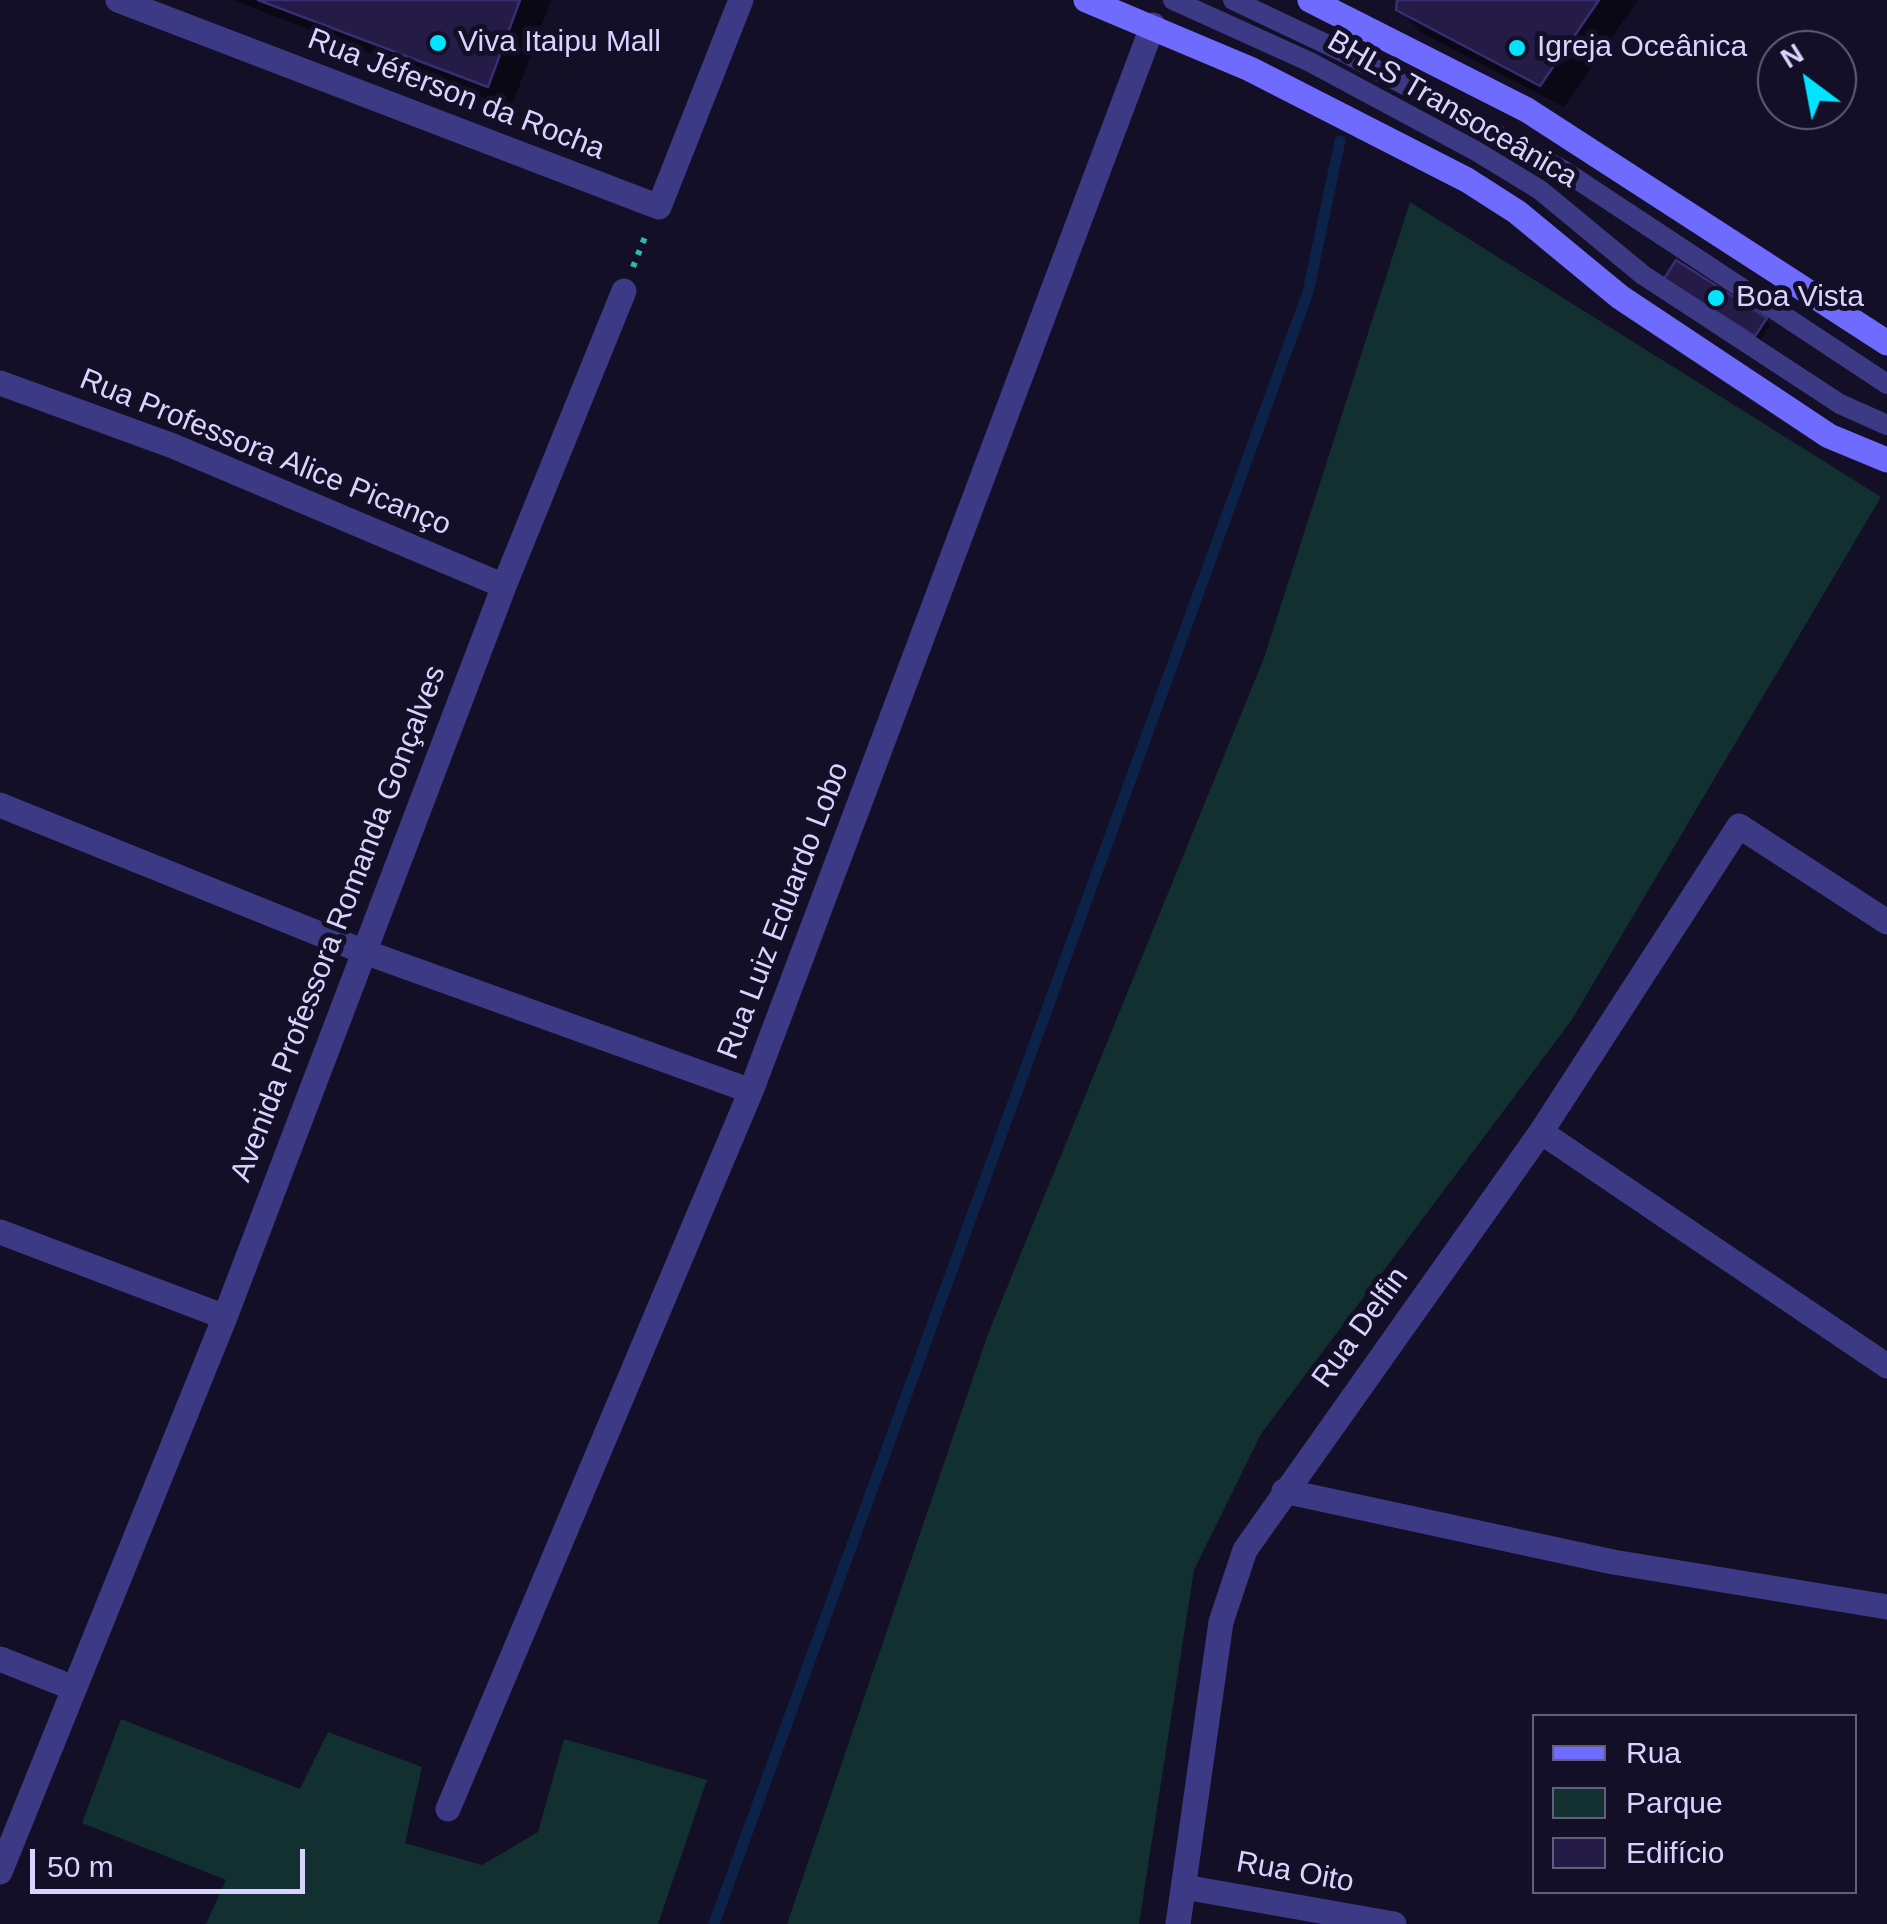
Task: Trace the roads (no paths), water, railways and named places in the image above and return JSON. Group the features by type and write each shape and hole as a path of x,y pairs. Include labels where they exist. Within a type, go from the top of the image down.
{"main road":[{"path":"1086,0 1153,25 1351,119 1467,180 1518,212 1620,297 1830,436 1887,460"},
{"path":"1310,0 1527,110 1887,343"}],"street":[{"name":"Rua Jéferson da Rocha","path":"118,0 659,207 741,0"},
{"name":"Rua Luiz Eduardo Lobo","path":"448,1809 750,1091 1153,25"},
{"name":"Avenida Professora Romanda Gonçalves","path":"0,1872 225,1317 504,586 624,292"},
{"name":"Rua Professora Alice Picanço","path":"0,383 172,446 504,586"},
{"path":"0,805 362,952 750,1091"},
{"name":"Rua Delfin","path":"1178,1924 1221,1622 1245,1550 1541,1132 1739,826 1887,922"},
{"path":"1541,1132 1887,1366"},
{"path":"0,1232 225,1317"},
{"path":"1284,1490 1613,1562 1887,1607"},
{"path":"0,1659 72,1688"},
{"name":"Rua Oito","path":"1184,1886 1394,1924"}],"lane":[{"name":"BHLS Transoceânica","path":"1173,0 1310,62 1540,190 1643,275 1840,404 1887,426"},
{"name":"BHLS Transoceânica","path":"1233,0 1345,54 1563,170 1887,384"}],"waterway":[{"path":"714,1924 1308,292 1340,141"}],"place":[{"name":"Viva Itaipu Mall","path":"438,43"},
{"name":"Igreja Oceânica","path":"1517,48"},
{"name":"Boa Vista","path":"1716,298"}]}
